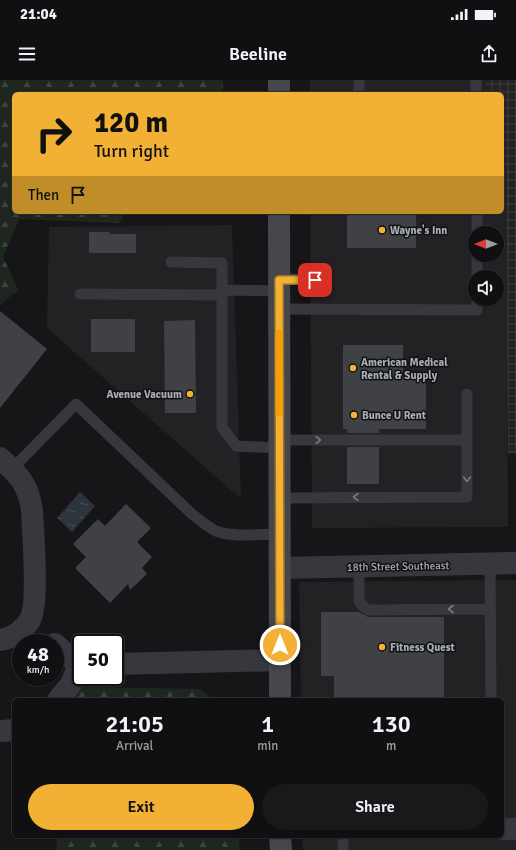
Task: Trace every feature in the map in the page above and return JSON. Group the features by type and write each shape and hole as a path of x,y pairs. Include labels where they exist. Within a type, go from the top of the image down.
{"main road":[{"path":"278,80 278,92"},
{"path":"279,214 280,698"},
{"path":"280,838 281,850"}],"street":[{"path":"0,640 11,638 30,620 33,612 34,600 32,510 30,498 27,488 6,464"},
{"name":"18th Street Southeast","path":"280,568 516,563"},
{"path":"30,620 45,634"},
{"path":"64,651 72,658"},
{"path":"124,664 280,660"},
{"path":"60,698 72,680"},
{"path":"0,731 12,730"},
{"path":"504,829 516,829"}],"lane":[{"path":"359,80 359,92"},
{"path":"476,80 476,92"},
{"path":"477,214 477,226"},
{"path":"171,262 222,263 222,427 236,446 467,440"},
{"path":"279,293 315,280"},
{"path":"80,294 279,293 477,310 477,306"},
{"path":"279,498 468,497 467,394"},
{"path":"6,464 76,404 193,515 204,523 225,534 279,534"},
{"path":"490,564 491,698"},
{"path":"359,566 360,601 368,610 490,609"},
{"path":"343,838 343,850"}],"shaded area":[{"path":"310,80 486,80 486,92 310,92"},
{"path":"486,80 516,80 516,454 508,454 504,92 486,92"},
{"path":"504,165 506,165 508,527 312,528 310,214 504,214"},
{"path":"232,225 241,499 47,328 49,227"},
{"path":"516,580 516,850 303,850 302,838 504,838 504,698 301,698 299,582"}],"green space":[{"path":"0,80 223,80 223,92 12,92 12,214 123,214 120,223 19,219 3,257 18,290 0,305"},
{"path":"77,687 200,689 211,698 69,698"},
{"path":"56,838 240,838 239,850 57,850"}],"water":[{"path":"80,492 95,506 72,532 57,518"}],"building":[{"name":"Wayne's Inn","path":"347,214 416,214 416,248 347,248"},
{"path":"89,232 136,234 136,253 89,253"},
{"path":"0,311 47,349 0,408"},
{"path":"91,319 135,319 135,352 91,352"},
{"path":"195,320 196,413 165,413 164,321"},
{"path":"343,345 403,345 403,373 426,373 426,429 379,429 379,433 347,433 347,429 343,429"},
{"path":"347,447 379,447 379,484 347,484"},
{"path":"126,504 151,528 137,542 152,557 142,568 147,574 130,590 128,584 110,603 75,568 86,557 73,544 98,519 105,526"},
{"name":"Fitness Quest","path":"321,612 359,612 368,617 444,617 444,698 334,698 334,676 321,676"}],"slow traffic":[{"path":"279,333 279,413"}],"place":[{"name":"Wayne's Inn","path":"382,230"},
{"name":"American Medical Rental & Supply","path":"353,368"},
{"name":"Avenue Vacuum","path":"190,394"},
{"name":"Bunce U Rent","path":"354,415"},
{"name":"Fitness Quest","path":"382,647"}],"route":[{"path":"280,645 279,280 315,280"}]}
